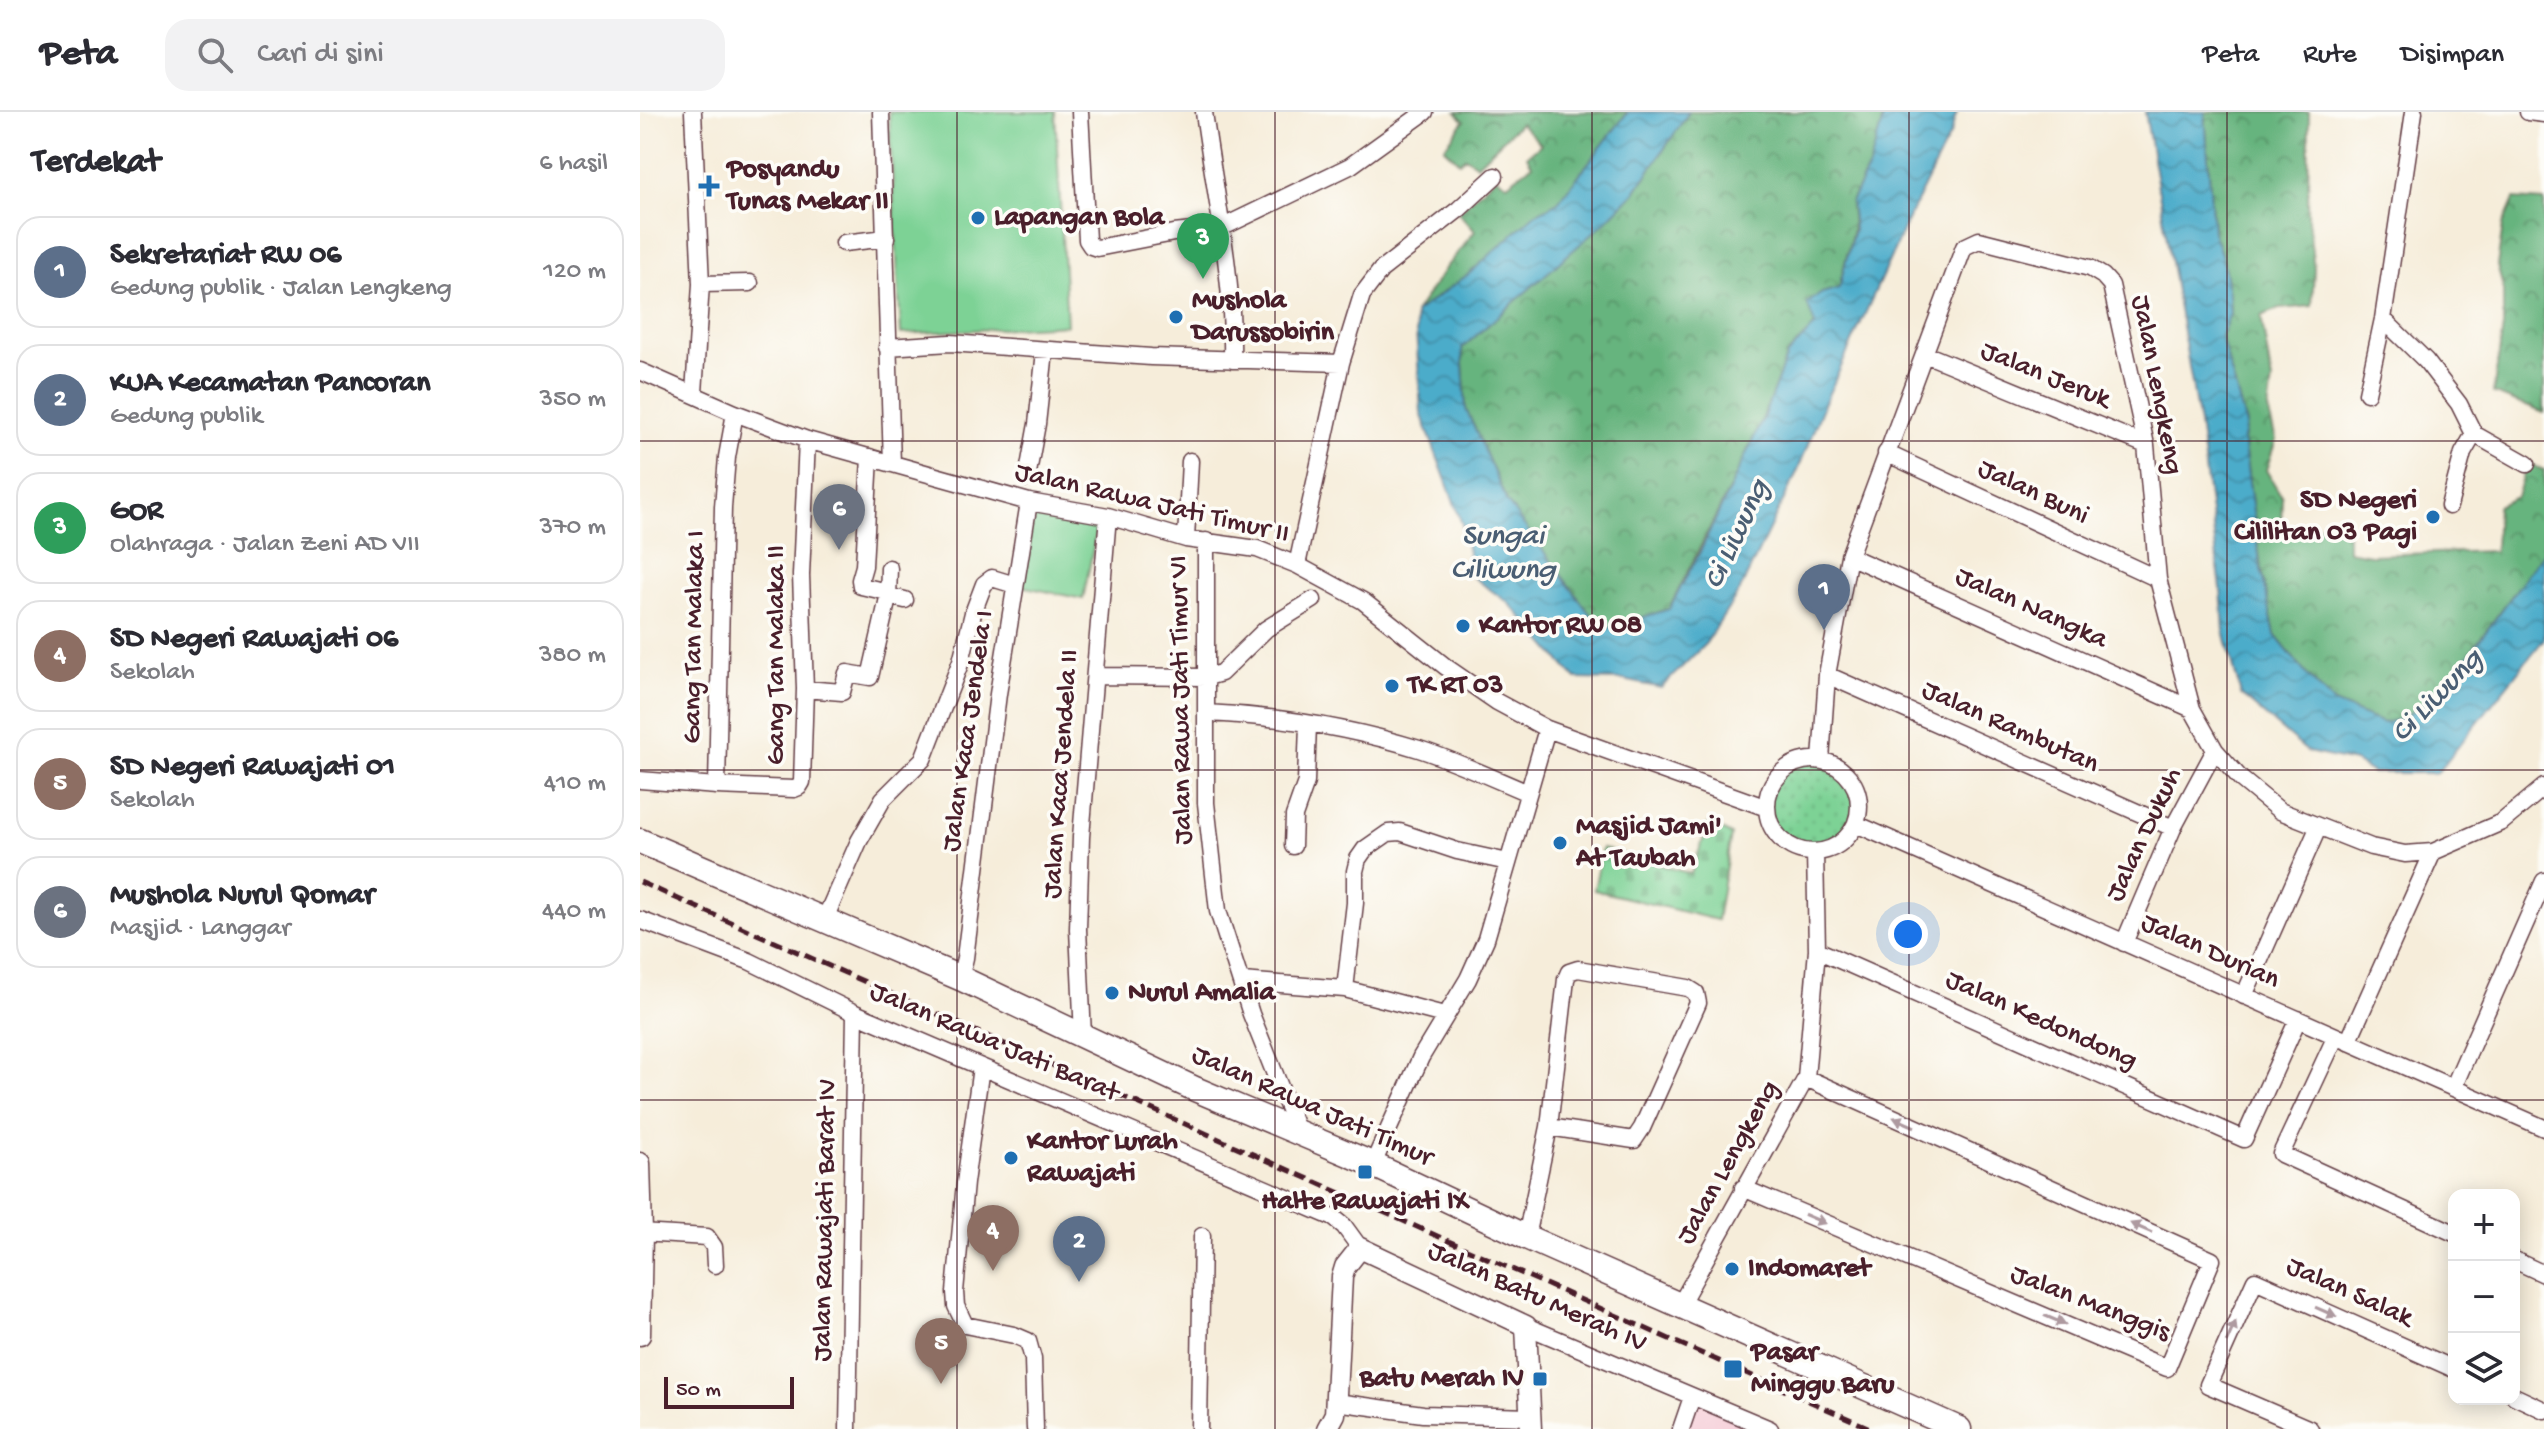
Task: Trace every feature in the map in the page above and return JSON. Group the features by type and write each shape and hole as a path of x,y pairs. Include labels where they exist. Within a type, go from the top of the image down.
{"main road":[{"name":"Jalan Rawa Jati Timur","path":"640,841 824,921 962,968 1083,1036 1195,1089 1373,1164 1526,1237 1959,1429"}],"street":[{"path":"693,112 701,284 694,393"},
{"path":"881,112 892,464"},
{"path":"1080,112 1087,240 1097,248 1174,233 1221,228 1350,166 1425,112"},
{"path":"1204,112 1229,268 1232,360"},
{"path":"2367,393 2383,319 2414,112"},
{"path":"2528,112 2544,114"},
{"path":"1297,565 1341,363 1362,295 1381,270 1459,209 1495,176"},
{"path":"844,243 886,238"},
{"name":"Jalan Lengkeng","path":"1821,760 1827,675 1849,556 1964,247 1979,240 2090,268 2111,285 2146,445 2158,579 2192,709 2215,750 2241,779 2280,811 2371,847 2405,854 2433,852 2502,822 2544,787"},
{"path":"701,284 750,283"},
{"path":"2383,319 2426,361 2459,404 2474,434 2527,464"},
{"path":"887,347 950,343 1096,354 1341,363"},
{"path":"1027,478 1045,351"},
{"name":"Jalan Jeruk","path":"1925,354 2146,445"},
{"name":"Jalan Rawa Jati Timur II","path":"640,371 735,413 807,440 1029,507 1108,516 1186,539 1257,549 1297,565 1363,601 1446,667 1497,702 1547,729 1761,806"},
{"name":"Gang Tan Malaka I","path":"640,780 717,786 723,507 735,413"},
{"path":"2449,506 2463,453 2474,434"},
{"name":"Gang Tan Malaka II","path":"717,786 799,787 802,782 805,689 801,575 807,440"},
{"name":"Jalan Buni","path":"1886,453 2158,579"},
{"path":"870,457 864,566 860,584 894,596"},
{"name":"Jalan Rawa Jati Timur VI","path":"1186,539 1190,461"},
{"name":"Jalan Kaca Jendela I","path":"962,968 998,694 1029,507"},
{"path":"837,511 866,510"},
{"name":"Jalan Kaca Jendela II","path":"1083,1036 1078,929 1085,778 1108,516"},
{"name":"Jalan Rawa Jati Timur VI","path":"1206,541 1206,803 1218,911 1251,1014 1298,1132"},
{"name":"Jalan Nangka","path":"1849,556 2192,709"},
{"path":"805,689 842,692 847,673 870,677 894,596 889,568"},
{"path":"824,921 859,841 883,799 923,759 961,661 984,584 992,578 1015,585"},
{"path":"1095,676 1207,677 1221,673 1266,629 1313,600"},
{"name":"Jalan Rambutan","path":"1827,675 2173,828"},
{"path":"1206,713 1308,724 1371,736 1418,749 1528,793"},
{"path":"1293,846 1294,816 1306,782 1308,724"},
{"path":"1373,1164 1421,1057 1468,979 1486,939 1547,729"},
{"name":"Jalan Dukuh","path":"2124,943 2173,828 2215,750"},
{"path":"1805,760 1821,760 1843,771 1857,791 1859,808 1856,824 1839,844 1815,852 1798,849 1782,840 1761,806 1777,777 1790,766 1805,760"},
{"name":"Jalan Durian","path":"1856,824 2544,1128"},
{"path":"2244,996 2318,828"},
{"path":"1345,989 1355,903 1355,871 1365,849 1388,833 1400,832 1445,848 1508,862"},
{"name":"Jalan Lengkeng","path":"1680,1305 1806,1078 1817,950 1815,852"},
{"path":"2433,852 2342,1039 2281,1154 2448,1230"},
{"path":"2453,1088 2544,881"},
{"name":"Jalan Rawa Jati Barat","path":"640,920 749,961 855,1013 1334,1218 1360,1248"},
{"name":"Jalan Kedondong","path":"1817,950 2244,1139 2298,1019"},
{"path":"1526,1237 1549,1127 1569,972 1578,969 1688,988 1696,993 1698,1003 1634,1140 1549,1127"},
{"path":"1242,981 1345,989 1444,1015"},
{"name":"Jalan Rawajati Barat IV","path":"848,1429 855,1013"},
{"path":"981,1067 965,1183 956,1306 965,1325 1028,1341 1033,1359 1035,1429"},
{"name":"Jalan Manggis","path":"1743,1188 2167,1368 2212,1260 1806,1078"},
{"path":"640,1163 640,1335"},
{"path":"641,1233 707,1237 714,1247 715,1265"},
{"path":"1199,1429 1202,1236"},
{"path":"1331,1427 1336,1402 1342,1277 1345,1267 1360,1248"},
{"name":"Jalan Batu Merah IV","path":"1360,1248 1526,1326 1770,1429"},
{"path":"2516,1261 2544,1274"},
{"name":"Jalan Salak","path":"2310,1429 2208,1385 2255,1280 2448,1366"},
{"path":"1336,1402 1423,1414 1531,1423 1526,1326"},
{"path":"1681,1429 1692,1397"},
{"path":"2520,1399 2544,1410"}],"shaded area":[{"path":"1693,1394 1777,1429 1681,1429"}],"green space":[{"name":"Lapangan Bola","path":"889,112 1055,112 1067,325 901,334"},
{"path":"1456,112 1628,112 1558,202 1535,215 1470,273 1415,313 1475,231 1458,212 1496,177 1507,184 1532,165 1527,156 1541,144 1520,123 1477,165 1465,157 1459,162 1444,148 1464,121"},
{"path":"1689,112 1885,112 1869,167 1851,202 1853,229 1839,288 1822,293 1815,325 1787,355 1763,418 1669,609 1602,630 1507,502 1466,409 1462,348 1635,192"},
{"path":"2205,112 2309,112 2308,220 2314,268 2312,306 2279,309 2261,316 2272,381 2268,410 2276,440 2266,470 2282,497 2281,527 2348,524 2348,551 2370,555 2495,551 2497,506 2517,497 2527,464 2544,470 2544,552 2455,673 2425,703 2401,719 2383,723 2334,703 2275,635 2261,568 2243,439 2246,424 2220,335 2230,314 2229,294 2223,259 2213,232"},
{"path":"2514,199 2544,201 2544,413 2493,393 2503,327 2503,287 2497,266 2503,225"},
{"path":"1031,506 1099,519 1083,599 1016,585"},
{"path":"1813,760 1830,764 1845,774 1855,789 1859,806 1855,823 1845,838 1830,848 1813,852 1796,848 1781,838 1771,823 1767,806 1771,789 1781,774 1796,764"},
{"path":"1709,823 1731,835 1717,920 1594,890 1602,848 1691,874"}],"water":[{"name":"Sungai Ciliwung","path":"1628,112 1689,112 1635,192 1602,225 1462,348 1466,409 1507,502 1602,630 1669,609 1701,550 1763,418 1787,355 1815,325 1807,303 1822,293 1839,288 1854,229 1851,202 1869,167 1885,112 1957,112 1950,135 1908,219 1825,402 1797,472 1740,590 1706,643 1661,688 1624,680 1576,679 1510,604 1473,577 1462,524 1421,413 1415,313 1470,273 1535,214 1558,202"},
{"name":"Ci Liwung","path":"2145,112 2205,112 2213,232 2223,259 2229,294 2230,314 2221,336 2246,425 2243,439 2261,568 2275,635 2307,675 2334,703 2383,723 2401,719 2425,703 2454,675 2544,552 2544,639 2437,773 2373,773 2355,762 2308,752 2241,695 2224,631 2200,430"}],"railway":[{"path":"640,882 1872,1429"}],"place":[{"name":"Posyandu Tunas Mekar II","path":"709,186"},
{"name":"Lapangan Bola","path":"978,218"},
{"name":"GOR","path":"1203,279"},
{"name":"Mushola Darussobirin","path":"1176,317"},
{"name":"SD Negeri Cililitan 03 Pagi","path":"2433,517"},
{"name":"Mushola Nurul Qomar","path":"839,550"},
{"name":"Kantor RW 08","path":"1463,626"},
{"name":"Sekretariat RW 06","path":"1824,630"},
{"name":"TK RT 03","path":"1392,686"},
{"name":"Masjid Jami' At Taubah","path":"1560,843"},
{"name":"Nurul Amalia","path":"1112,993"},
{"name":"Kantor Lurah Rawajati","path":"1011,1158"},
{"name":"Halte Rawajati IX","path":"1365,1172"},
{"name":"Indomaret","path":"1732,1269"},
{"name":"SD Negeri Rawajati 06","path":"993,1271"},
{"name":"KUA Kecamatan Pancoran","path":"1079,1282"},
{"name":"Pasar Minggu Baru","path":"1733,1369"},
{"name":"Batu Merah IV","path":"1540,1379"},
{"name":"SD Negeri Rawajati 01","path":"941,1384"}]}
